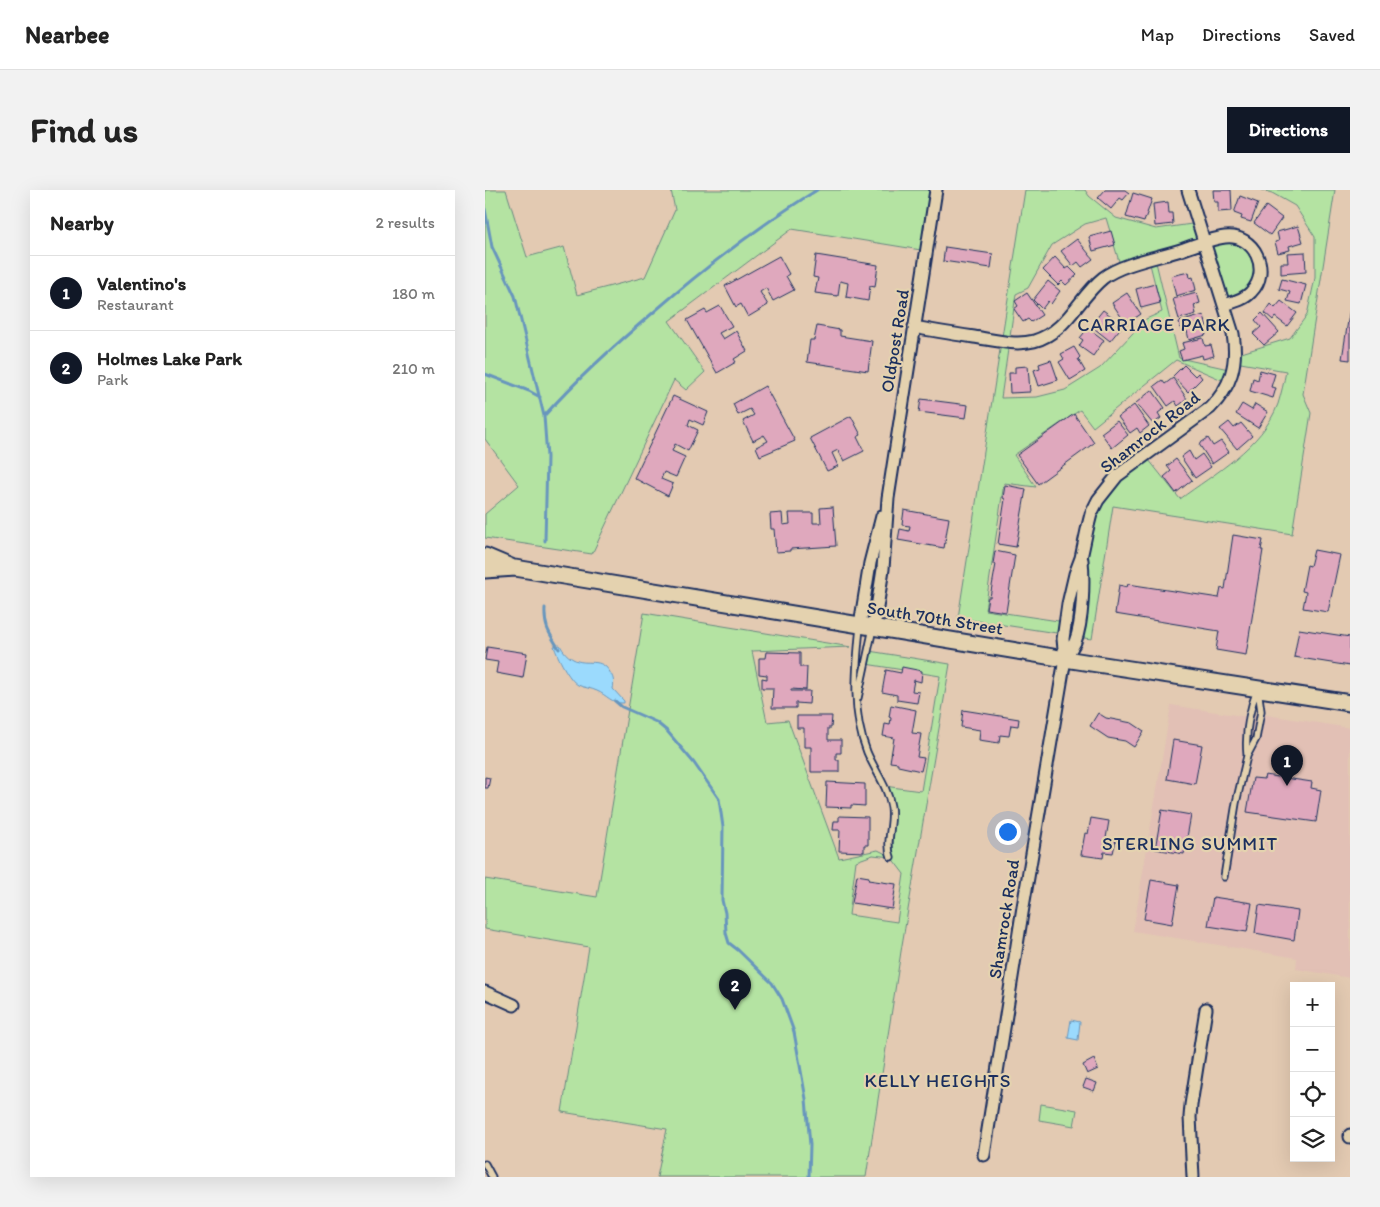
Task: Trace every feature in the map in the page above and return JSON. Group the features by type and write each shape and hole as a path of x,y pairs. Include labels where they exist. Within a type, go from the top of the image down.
{"main road":[{"name":"South 70th Street","path":"485,556 515,568 1065,659 1350,703"},
{"name":"South 70th Street","path":"485,570 515,568"}],"street":[{"name":"Oldpost Road","path":"867,626 870,563 888,498 936,190"},
{"name":"Shamrock Road","path":"984,1155 1065,659 1075,641 1077,632 1083,595 1081,558 1091,514 1107,487 1129,466 1210,408 1226,389 1235,362 1235,347 1224,305 1188,190"},
{"path":"914,327 1005,342 1037,340 1059,328 1096,283 1105,276 1116,270 1223,237 1239,239 1255,250 1259,259 1260,275 1257,284 1244,298 1224,305"},
{"path":"485,992 514,1004"},
{"path":"1193,1177 1190,1111 1206,1010"}],"lane":[{"path":"867,626 855,668 857,702 860,726 867,752 889,795 892,824 889,846 891,856"},
{"path":"857,702 867,626"},
{"path":"1247,756 1245,737 1249,712 1258,688"},
{"path":"1223,877 1234,812 1247,756 1256,739 1261,711 1258,688"},
{"path":"485,1164 492,1177"}],"shaded area":[{"name":"STERLING SUMMIT","path":"1171,705 1242,716 1267,715 1350,728 1350,978 1296,969 1297,958 1133,931"}],"green space":[{"path":"485,190 506,190 527,257 564,247 577,295 645,277 675,210 671,190 936,190 927,251 792,229 669,321 705,372 686,390 674,380 592,554 485,538 485,514 519,485 485,439"},
{"path":"1025,190 1085,190 1089,196 1116,218 1156,229 1199,223 1205,242 1155,258 1179,358 1233,370 1229,383 1176,360 1093,427 1080,410 1014,455 1036,487 1004,483 985,610 1065,622 1063,634 958,618","holes":["1106,218 1121,268 1149,260 1162,312 1146,319 1100,368 1065,390 1037,397 1001,398 1016,294 1028,288 1052,245 1085,224"]},
{"path":"1261,190 1335,190 1303,394 1311,413 1292,534 1113,506 1092,639 1076,637 1083,576 1098,500 1145,455 1180,499 1222,469 1249,446 1271,419 1278,404 1286,371 1235,362 1235,355 1290,338 1307,315 1315,278 1315,237 1295,206 1272,193"},
{"path":"1223,237 1255,250 1257,284 1224,305 1205,242"},
{"path":"644,613 851,647 752,651 767,722 788,720 839,858 878,850 890,856 892,824 884,786 921,791 940,676 866,664 869,651 950,664 902,945 866,1177 657,1177 667,1129 562,1112 589,947 485,929 485,879 597,897","holes":["873,855 891,857 904,874 897,922 849,915 856,861"]},
{"path":"1041,1104 1077,1110 1074,1126 1039,1120"}],"water":[{"path":"560,645 565,653 573,659 598,663 607,668 613,678 613,689 624,703 613,701 597,691 578,685 564,667 554,646"},
{"path":"1071,1020 1080,1022 1078,1040 1068,1038"}],"building":[{"path":"1105,190 1125,190 1129,193 1123,200 1120,198 1111,209 1098,198"},
{"path":"1213,190 1231,190 1232,211 1218,212 1218,202 1214,202"},
{"path":"1133,193 1152,199 1144,222 1126,217"},
{"path":"1240,196 1258,203 1251,222 1241,219 1242,216 1234,213"},
{"path":"1168,202 1173,224 1155,226 1153,204"},
{"path":"1266,206 1282,218 1270,235 1254,223"},
{"path":"1298,226 1303,242 1289,246 1290,250 1278,253 1275,242 1279,241 1277,232"},
{"path":"1111,231 1115,245 1093,251 1089,237"},
{"path":"1077,239 1093,259 1082,267 1078,262 1073,266 1061,251"},
{"path":"945,247 993,254 991,268 943,261"},
{"path":"1305,252 1306,272 1281,274 1281,263 1288,263 1287,253"},
{"path":"816,255 878,265 875,287 870,286 868,301 846,297 848,283 840,281 838,296 815,293 818,278 813,277"},
{"path":"779,256 789,274 786,276 794,290 773,301 766,288 760,292 768,305 748,317 741,304 736,307 725,286"},
{"path":"1055,257 1066,269 1069,267 1077,275 1066,285 1062,281 1058,285 1043,270"},
{"path":"1189,272 1190,278 1193,277 1196,290 1176,296 1171,276"},
{"path":"1282,279 1306,285 1301,304 1287,301 1290,292 1279,289"},
{"path":"1048,281 1060,291 1051,304 1048,301 1042,309 1033,300"},
{"path":"1155,284 1160,303 1141,308 1136,289"},
{"path":"1027,293 1042,315 1031,322 1028,319 1023,322 1014,309 1018,306 1015,301"},
{"path":"1127,293 1141,314 1126,324 1112,303"},
{"path":"1197,293 1200,303 1194,305 1196,314 1179,319 1173,299"},
{"path":"1281,301 1297,313 1287,326 1275,317 1273,320 1265,313 1271,304 1275,308"},
{"path":"720,306 732,326 719,333 723,339 736,331 747,351 734,359 736,362 717,373 687,320 705,310 707,313"},
{"path":"1350,308 1350,360 1342,359"},
{"path":"1103,310 1123,325 1110,341 1095,329 1100,323 1095,320"},
{"path":"1262,313 1279,332 1264,345 1253,334 1261,327 1255,320"},
{"path":"1204,315 1207,328 1204,329 1206,335 1189,340 1187,331 1182,333 1179,322"},
{"path":"817,326 840,330 840,336 872,341 868,371 807,362 810,340 814,340"},
{"path":"1088,328 1104,340 1093,356 1079,346 1083,340 1080,338"},
{"path":"1203,338 1205,346 1211,345 1214,356 1203,359 1202,355 1182,360 1179,351 1184,349 1182,343"},
{"path":"1074,347 1085,371 1070,380 1059,362 1064,359 1061,354"},
{"path":"1051,360 1058,380 1039,386 1034,370 1040,368 1039,364"},
{"path":"1184,365 1195,376 1198,373 1202,378 1188,392 1173,376"},
{"path":"1028,366 1030,392 1010,393 1009,373 1015,373 1015,367"},
{"path":"1260,370 1275,374 1271,387 1276,388 1273,398 1250,391 1253,378 1258,380"},
{"path":"1173,378 1187,399 1178,406 1175,401 1168,406 1154,386 1162,380 1165,384"},
{"path":"765,386 795,441 760,456 756,447 768,441 764,435 753,441 743,421 754,415 750,409 738,415 733,404"},
{"path":"1152,390 1165,408 1158,413 1161,418 1153,424 1136,403"},
{"path":"673,396 708,412 703,425 690,419 688,425 698,430 688,451 675,444 672,451 685,457 676,477 664,472 661,479 673,484 668,496 634,478"},
{"path":"921,399 968,405 966,418 919,412"},
{"path":"1242,404 1252,410 1255,404 1268,412 1258,428 1236,414"},
{"path":"1134,405 1149,426 1140,433 1137,428 1130,433 1118,417"},
{"path":"1074,414 1094,443 1038,484 1017,455"},
{"path":"851,416 861,435 857,437 864,451 844,461 838,450 832,453 838,466 827,471 810,438"},
{"path":"1117,421 1128,435 1112,448 1101,433"},
{"path":"1229,422 1234,428 1241,423 1252,436 1237,449 1220,429"},
{"path":"1208,438 1213,446 1221,441 1229,452 1212,464 1199,444"},
{"path":"1189,451 1194,460 1202,454 1211,467 1195,478 1181,457"},
{"path":"1176,459 1192,480 1176,493 1164,477 1171,471 1167,466"},
{"path":"1005,485 1026,489 1016,547 998,544 1005,499 1003,498"},
{"path":"833,507 836,546 790,549 790,551 776,552 774,529 771,529 770,514 782,513 783,525 790,524 789,513 813,513 813,523 821,523 820,508"},
{"path":"904,510 949,518 944,548 898,540 900,529 909,531 910,526 902,525"},
{"path":"1233,535 1263,540 1246,655 1216,650 1219,631 1115,614 1119,585 1127,587 1128,584 1219,598 1221,588 1225,589"},
{"path":"1314,550 1340,555 1328,612 1303,608 1306,592 1302,591 1307,565 1310,566"},
{"path":"995,551 1015,555 1006,612 986,609 996,564 993,564"},
{"path":"1299,629 1350,637 1350,666 1294,657"},
{"path":"487,647 527,653 523,678 496,673 498,662 485,660"},
{"path":"766,652 800,653 800,667 807,667 806,690 791,689 791,691 810,691 809,704 796,703 796,708 772,708 773,688 762,688 762,678 767,679 767,675 759,674 759,658 765,658"},
{"path":"902,667 922,671 921,682 914,680 912,691 919,692 917,703 897,700 897,695 882,692 886,670 901,673"},
{"path":"891,705 916,710 912,733 921,734 917,757 924,758 921,771 898,766 898,763 890,762 894,738 883,736 885,724 890,725"},
{"path":"963,710 1019,719 1018,726 1011,725 1009,736 1000,735 999,743 979,740 980,730 961,727"},
{"path":"1098,713 1106,718 1132,723 1144,731 1134,747 1125,741 1108,738 1090,726"},
{"path":"797,716 832,716 831,728 828,728 828,740 841,740 841,753 836,753 836,760 839,760 839,772 811,772 811,747 804,747 804,728 797,728"},
{"path":"1173,740 1202,745 1195,784 1167,779"},
{"path":"1265,775 1312,782 1311,788 1321,790 1316,822 1247,812 1253,778 1264,779"},
{"path":"485,777 490,778 488,788 485,788"},
{"path":"827,782 865,784 865,806 851,805 851,808 826,807"},
{"path":"1162,810 1191,815 1184,854 1155,849"},
{"path":"839,816 868,817 868,845 864,845 864,852 839,851 840,830 833,830 834,821 839,821"},
{"path":"1091,818 1109,821 1106,838 1116,840 1113,853 1104,852 1103,858 1081,855 1085,833 1088,834"},
{"path":"857,875 869,877 868,880 896,884 892,909 852,903"},
{"path":"1151,880 1179,885 1172,924 1144,919"},
{"path":"1213,897 1252,903 1247,932 1208,926"},
{"path":"1259,905 1298,911 1294,940 1255,933"},
{"path":"1094,1059 1098,1069 1087,1074 1083,1065"},
{"path":"1086,1079 1097,1083 1094,1091 1083,1087"}],"waterway":[{"path":"544,416 570,388 640,323 694,278 753,232 817,190"},
{"path":"485,209 492,247 515,296 544,416 547,457 545,541"},
{"path":"485,374 540,397"},
{"path":"545,608 545,620 548,630 559,649"},
{"path":"615,701 622,707 656,722 667,731 694,763 719,799 723,827 722,900 726,933 729,943 772,983 782,999 794,1032 806,1099 810,1145 809,1177"}],"place":[{"name":"Valentino's","path":"1287,786"},
{"name":"Holmes Lake Park","path":"735,1010"}],"district":[{"name":"CARRIAGE PARK","path":"1154,324"},
{"name":"STERLING SUMMIT","path":"1190,843"},
{"name":"KELLY HEIGHTS","path":"938,1080"}]}
